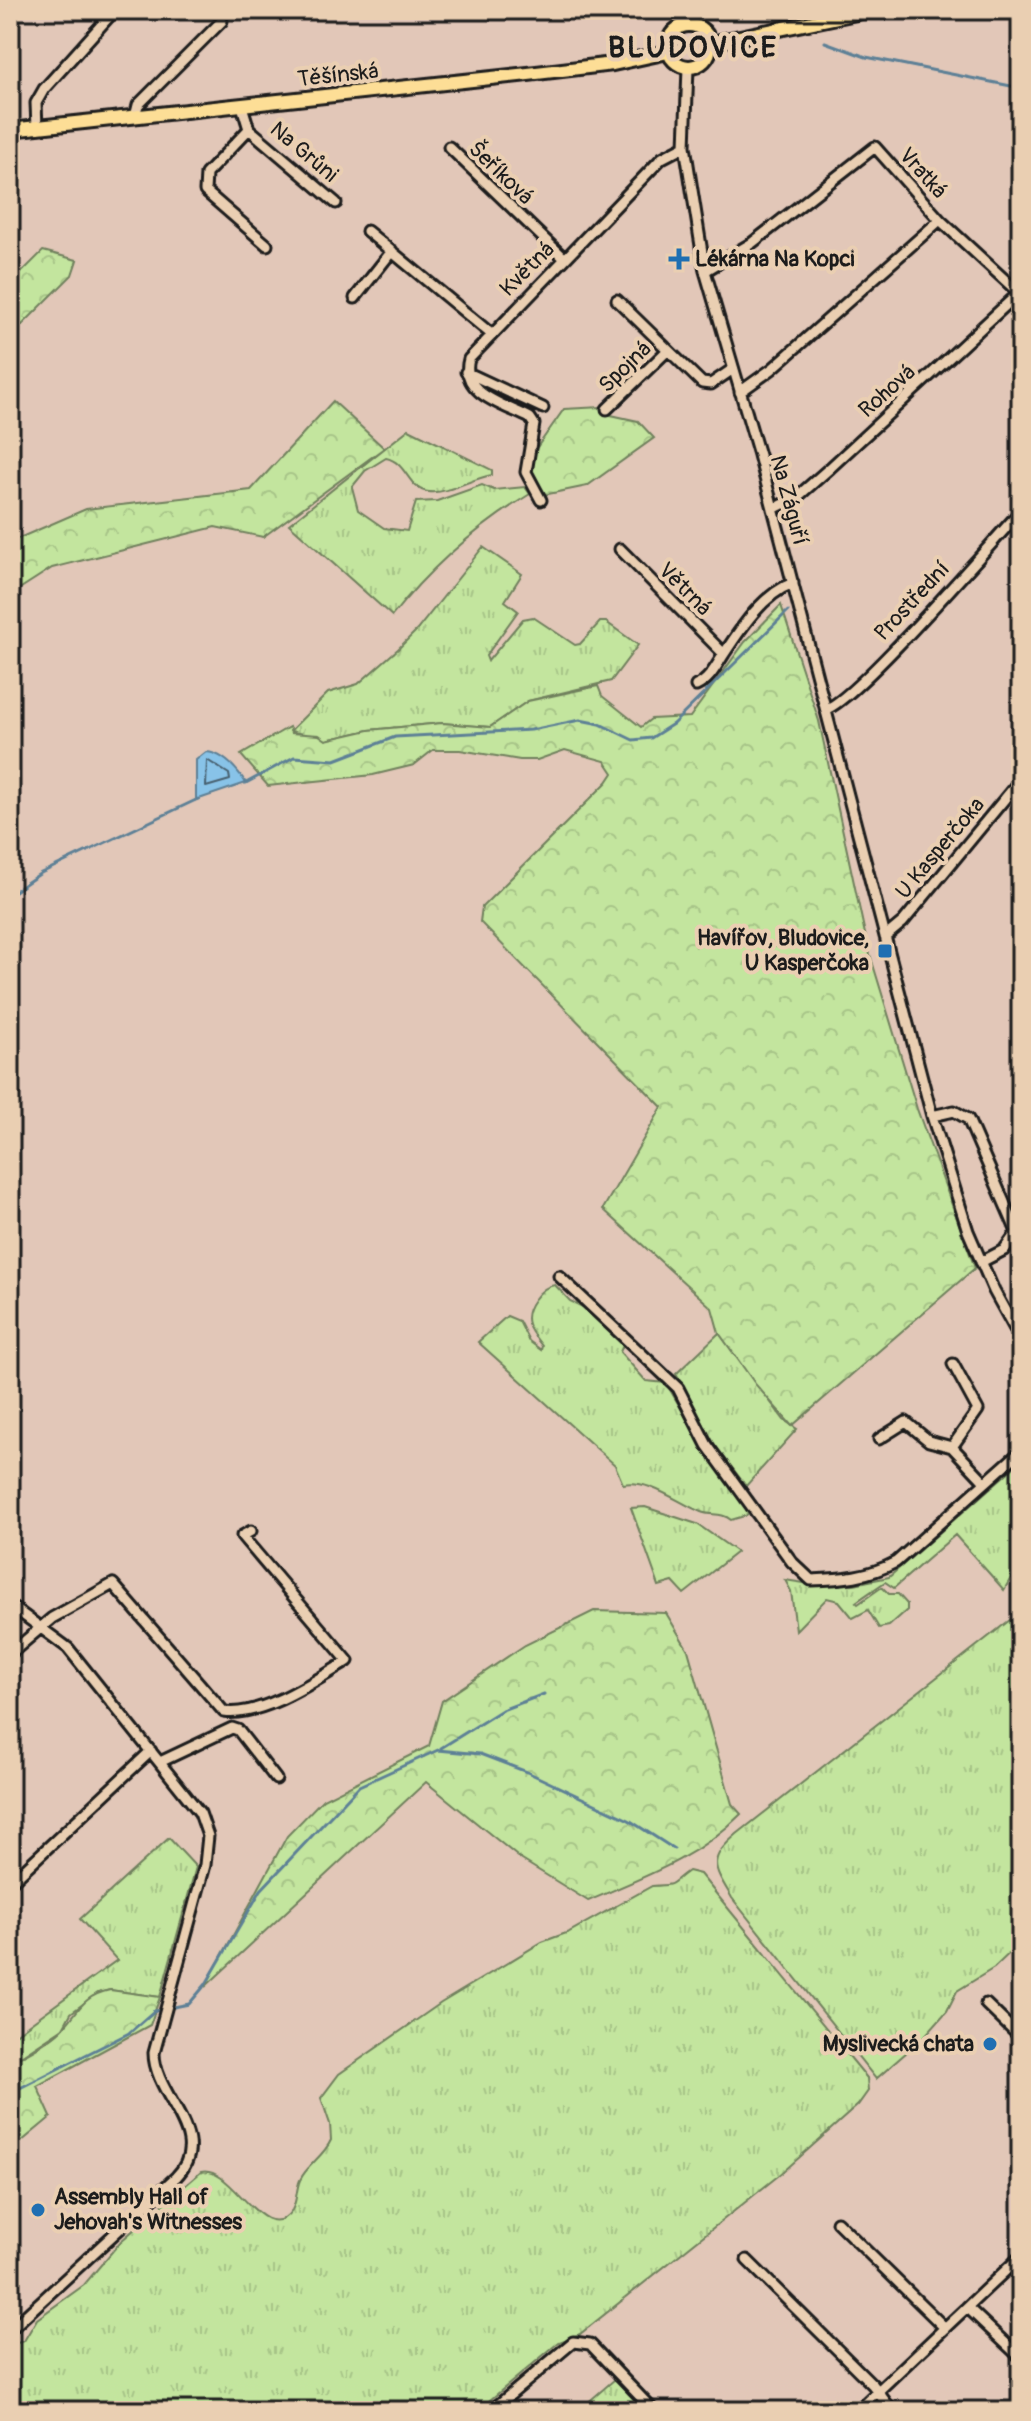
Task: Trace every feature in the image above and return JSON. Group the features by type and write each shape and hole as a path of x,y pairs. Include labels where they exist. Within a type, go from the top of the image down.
{"main road":[{"path":"711,43 871,10"},
{"path":"690,24 707,33 711,43 705,61 688,68 678,65 668,52 672,33 690,24"},
{"name":"Těšínská","path":"10,130 599,65 668,52"}],"street":[{"path":"37,127 36,103 44,89 115,10"},
{"path":"690,24 692,10"},
{"path":"135,117 138,105 222,21"},
{"name":"Na Záguří","path":"688,68 685,146 705,271 793,583 932,1116 981,1262 1021,1340"},
{"name":"Na Grůni","path":"242,106 249,129 336,203"},
{"name":"Na Grůni","path":"249,129 206,174 205,191 267,245"},
{"name":"Květná","path":"466,372 469,359 490,333 662,158 685,146"},
{"name":"Šeříková","path":"449,147 564,258"},
{"name":"Vratká","path":"705,271 752,243 875,147 940,220 772,369 740,392"},
{"name":"Rohová","path":"773,509 797,497 1020,292 940,220"},
{"path":"367,231 490,333"},
{"path":"355,298 392,251"},
{"name":"Spojná","path":"617,300 702,383 711,384 733,369"},
{"name":"Spojná","path":"607,409 668,350"},
{"path":"466,372 543,408"},
{"path":"466,372 476,390 530,418 536,433 526,472 541,500"},
{"name":"Prostřední","path":"826,709 839,703 879,663 1021,511"},
{"name":"Větrná","path":"620,549 724,654"},
{"path":"696,686 712,673 768,598 793,583"},
{"name":"U Kasperčoka","path":"885,937 903,922 1021,779"},
{"path":"932,1116 954,1111 968,1119 1017,1232 1004,1250 981,1262"},
{"path":"559,1276 678,1388 707,1445 792,1562 811,1580 847,1579 896,1562 1021,1451"},
{"path":"952,1447 978,1410 953,1364"},
{"path":"879,1439 906,1422 929,1441 952,1447 985,1482"},
{"path":"10,1654 40,1627 113,1584 224,1712 240,1714 300,1690 348,1661 243,1536"},
{"path":"10,1605 68,1648 200,1813 208,1836 205,1865 156,2045 155,2069 159,2083 188,2130 191,2147 187,2163 176,2177 10,2330"},
{"path":"160,1762 232,1728 238,1730 276,1779"},
{"path":"10,1883 151,1751"},
{"path":"986,2004 1021,2038"},
{"path":"837,2222 945,2328"},
{"path":"857,2411 1021,2256"},
{"path":"747,2260 877,2391 892,2411"},
{"path":"967,2307 1021,2358"},
{"path":"491,2411 573,2342 582,2341 590,2344 654,2411"}],"green space":[{"path":"43,251 77,260 72,275 10,337 10,284"},
{"path":"333,401 384,448 263,537 215,527 52,568 10,595 10,542 86,509 251,490"},
{"path":"602,407 611,415 638,421 654,438 587,486 539,496 521,470 564,409"},
{"path":"409,429 492,470 492,475 444,491 429,492 416,486 399,465 386,458 365,471 352,487 358,510 384,528 407,531 416,502 437,501 482,485 494,490 525,487 530,494 455,549 392,616 289,524"},
{"path":"483,547 522,574 505,601 518,611 486,656 488,661 523,619 533,617 575,645 580,644 600,622 606,622 638,645 611,681 528,701 490,727 442,723 369,730 326,740 290,731 328,693 358,684 398,649 417,630"},
{"path":"781,605 819,721 868,948 917,1109 975,1268 792,1426 756,1385 719,1333 712,1308 603,1209 662,1107 480,922 482,907 607,782 613,773 605,761 565,750 537,760 520,760 460,750 433,750 414,765 373,775 268,786 241,755 289,727 291,733 319,735 326,740 369,730 442,723 490,727 528,701 598,686 602,696 641,727 651,719 690,717 745,642"},
{"path":"555,1285 570,1301 587,1309 623,1345 620,1352 646,1381 666,1383 706,1451 744,1503 748,1515 731,1520 701,1512 653,1488 623,1484 615,1465 478,1342 507,1316 519,1321 529,1341 541,1350 542,1346 529,1327 528,1312 544,1289"},
{"path":"719,1333 784,1420 797,1429 746,1486 715,1445 676,1374"},
{"path":"1021,1461 1021,1576 1011,1578 1004,1590 955,1535 894,1588 885,1582 856,1602 858,1604 882,1587 889,1594 898,1594 907,1604 907,1610 889,1626 879,1628 868,1610 853,1618 839,1601 827,1598 796,1630 791,1591 785,1580 817,1585 854,1584 889,1577"},
{"path":"645,1507 697,1524 737,1552 684,1594 673,1582 659,1586 631,1508"},
{"path":"594,1611 666,1613 688,1650 732,1804 741,1814 688,1855 588,1901 522,1860 426,1782 205,1987 287,1836 323,1799 429,1746 442,1701 525,1645"},
{"path":"1015,1616 1021,1616 1021,1942 994,1968 957,1991 947,2011 923,2038 876,2079 732,1898 717,1871 717,1857 737,1834"},
{"path":"169,1838 196,1867 160,1997 110,1990 98,1993 71,2013 63,2028 10,2063 10,2038 117,1960 80,1919"},
{"path":"688,1871 700,1874 867,2078 868,2091 858,2105 783,2172 580,2334 559,2342 477,2411 10,2411 10,2345 24,2341 37,2319 84,2285 121,2241 201,2172 213,2173 224,2180 270,2220 281,2220 294,2207 303,2174 331,2140 330,2124 321,2098 339,2074 441,2003 542,1942 569,1932 652,1886 672,1883"},
{"path":"110,1990 160,1997 150,2025 37,2086 51,2117 10,2151 10,2063 58,2033 87,2000"},
{"path":"615,2379 646,2411 578,2411"}],"water":[{"path":"206,752 224,759 246,783 196,800 196,760"}],"waterway":[{"path":"825,42 866,57 1021,88"},
{"path":"246,783 294,757 335,760 395,737 531,730 580,720 600,724 633,740 651,738 673,724 788,611"},
{"path":"10,894 41,873 198,799"},
{"path":"441,1748 502,1710 544,1694"},
{"path":"169,2008 189,2004 206,1984 261,1890 359,1786 438,1750 480,1754 527,1772 629,1820 674,1849"},
{"path":"10,2093 129,2033 154,2011 162,2010"}],"place":[{"name":"Lékárna Na Kopci","path":"679,259"},
{"name":"Havířov, Bludovice, U Kasperčoka","path":"885,951"},
{"name":"Myslivecká chata","path":"990,2044"},
{"name":"Assembly Hall of Jehovah's Witnesses","path":"38,2210"}],"district":[{"name":"BLUDOVICE","path":"693,47"}]}
